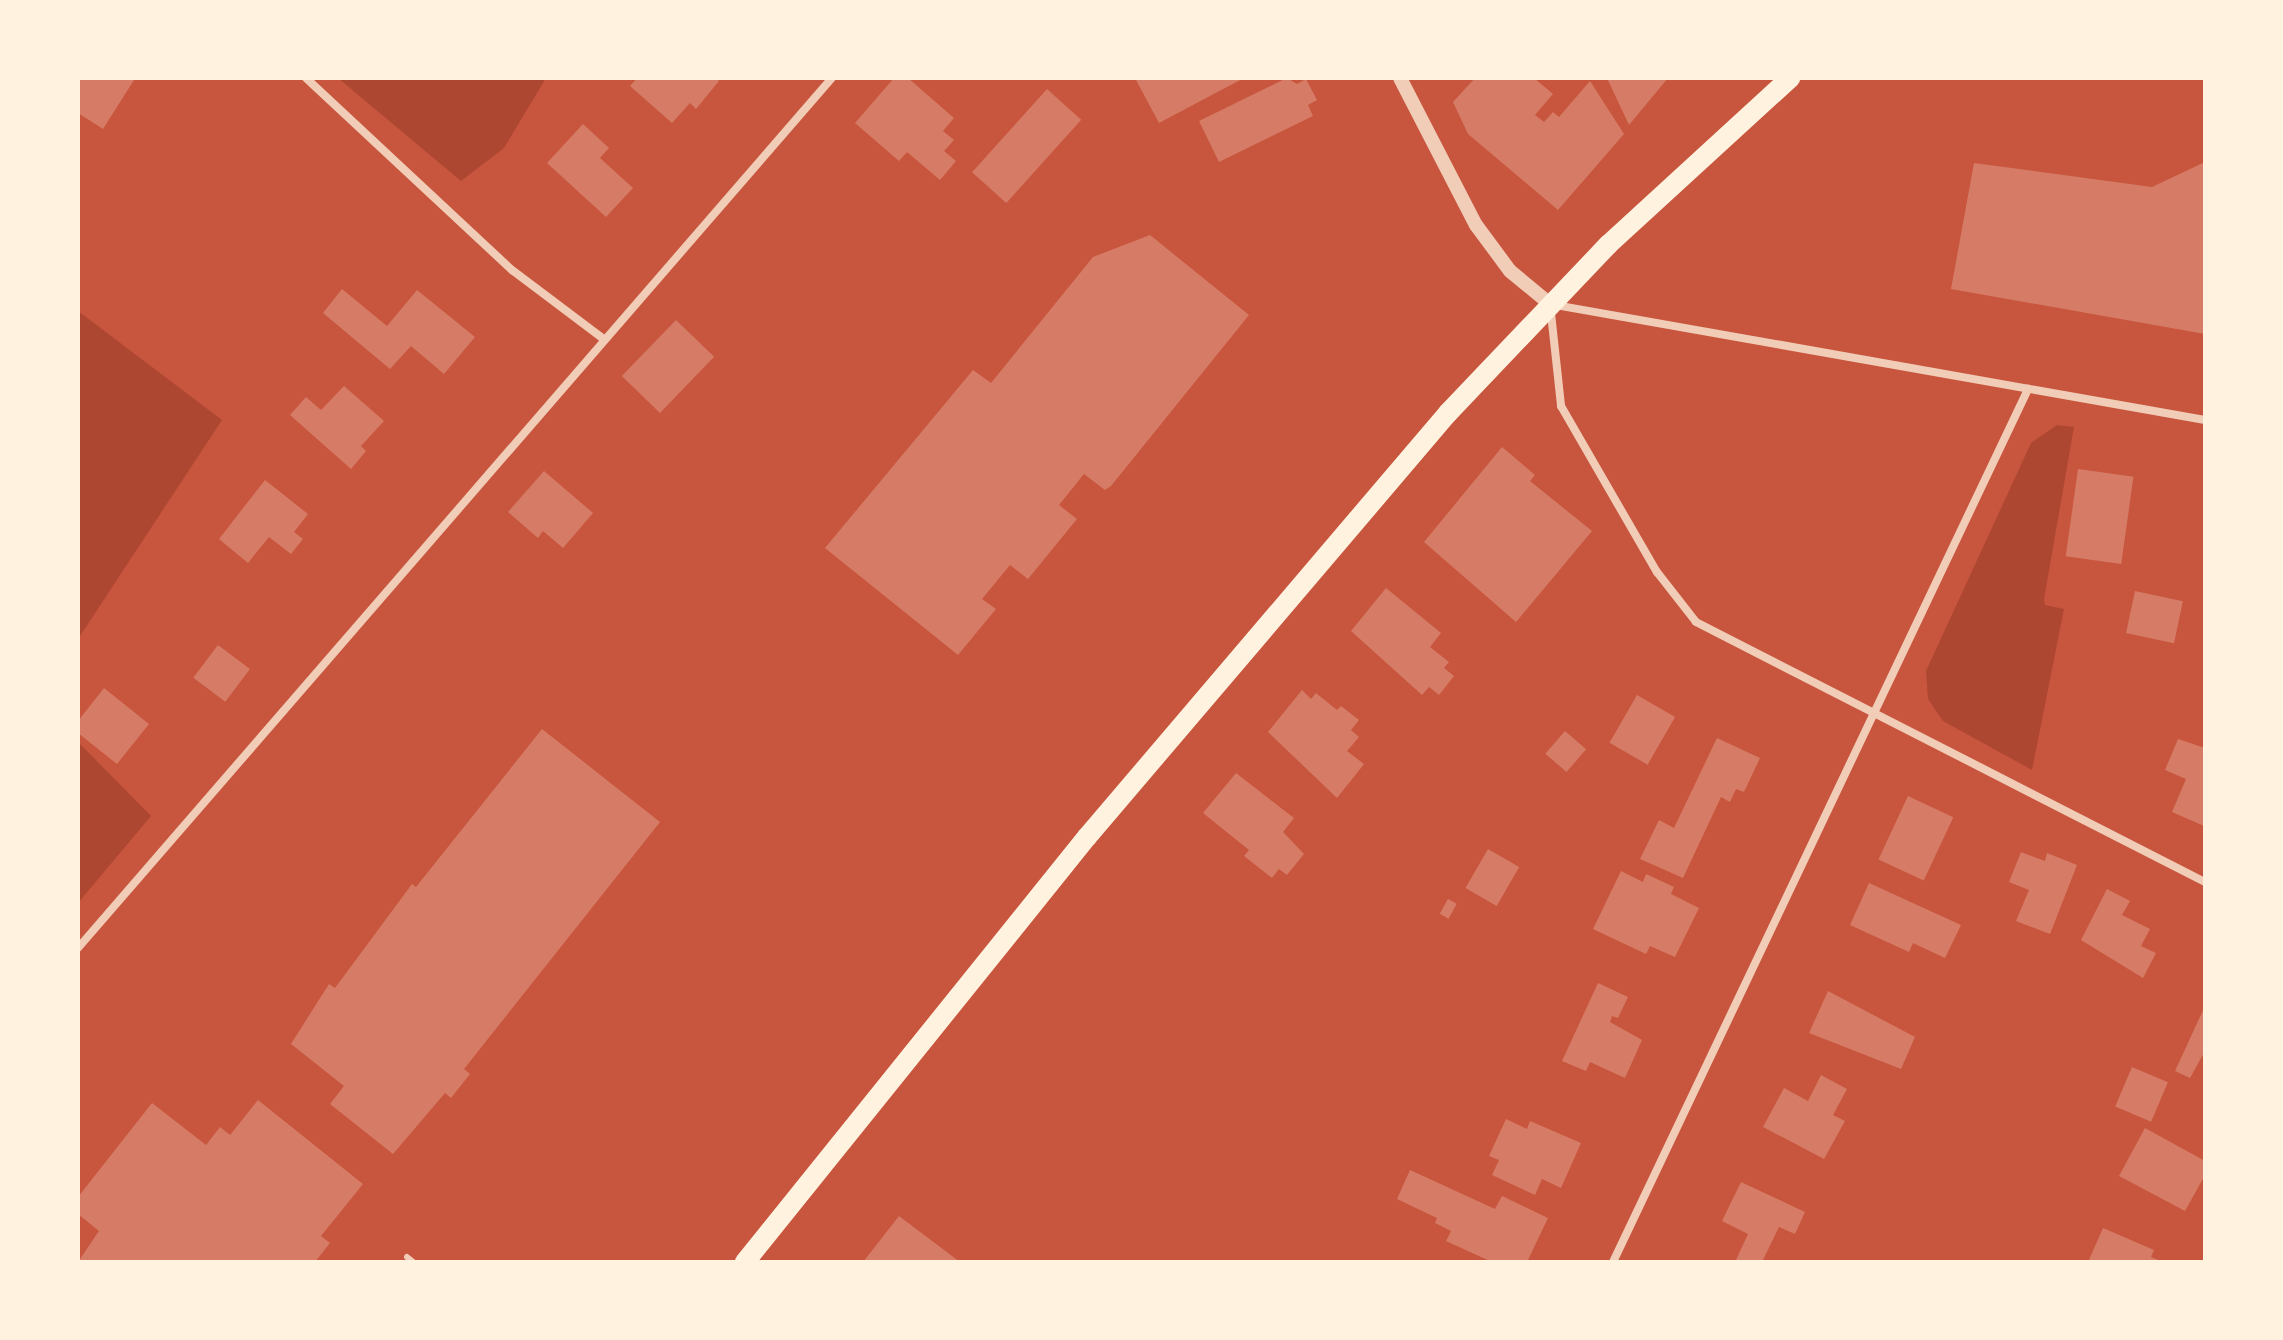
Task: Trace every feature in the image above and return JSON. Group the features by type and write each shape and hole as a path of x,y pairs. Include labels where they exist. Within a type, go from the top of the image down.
{"main road":[{"path":"745,1262 1239,654 1550,304 1790,78"}],"street":[{"path":"306,78 512,270 605,340"},
{"path":"78,948 832,78"},
{"path":"1400,78 1476,225 1510,271 1550,304 2205,420"},
{"path":"1550,304 1561,406 1678,603 1706,630 2205,882"},
{"path":"1613,1262 2028,389"}],"shaded area":[{"path":"338,78 546,78 504,148 461,181"},
{"path":"78,311 222,420 78,639"},
{"path":"2057,425 2074,427 2044,599 2045,605 2064,609 2032,770 1943,721 1928,699 1926,671 2031,443"},
{"path":"78,742 151,816 78,903"}],"building":[{"path":"78,78 134,80 103,129 78,113"},
{"path":"637,78 716,78 719,81 696,109 690,103 672,123 630,86"},
{"path":"894,78 908,78 954,118 943,131 954,140 944,151 956,161 940,180 907,152 899,161 855,123"},
{"path":"1135,78 1244,78 1159,123"},
{"path":"1287,78 1297,84 1306,79 1317,100 1308,105 1313,116 1219,162 1199,121"},
{"path":"1475,78 1534,78 1553,94 1535,115 1544,122 1553,112 1559,117 1590,81 1624,134 1558,210 1468,134 1453,102"},
{"path":"1607,78 1668,78 1629,125"},
{"path":"1047,89 1081,120 1006,203 972,172"},
{"path":"583,124 609,148 600,158 633,188 606,217 547,163"},
{"path":"2205,162 2205,334 1951,289 1974,163 2152,187"},
{"path":"1150,235 1249,315 1111,486 1105,490 1084,474 1059,505 1077,519 1028,579 1010,565 982,599 996,609 958,655 825,548 973,370 991,383 1093,257"},
{"path":"342,289 387,326 417,290 475,337 444,374 411,346 390,369 323,313"},
{"path":"676,320 714,357 660,413 622,376"},
{"path":"344,386 384,421 361,446 366,451 351,469 290,415 306,397 321,410"},
{"path":"1502,447 1535,475 1530,481 1592,531 1516,622 1424,542"},
{"path":"2078,469 2133,477 2121,564 2066,556"},
{"path":"544,471 593,513 563,548 543,531 538,538 508,512"},
{"path":"265,480 308,514 294,532 303,539 291,554 269,537 248,563 219,539"},
{"path":"1386,588 1441,633 1430,647 1449,662 1444,668 1454,676 1439,695 1429,687 1422,695 1351,631"},
{"path":"2135,591 2183,601 2174,643 2126,633"},
{"path":"218,645 250,669 225,702 193,678"},
{"path":"104,688 149,724 117,764 78,733 78,721"},
{"path":"1302,690 1311,699 1316,693 1337,710 1341,706 1359,720 1351,730 1359,737 1347,751 1364,764 1337,798 1268,732"},
{"path":"1637,695 1675,717 1648,765 1610,743"},
{"path":"542,729 660,822 464,1069 470,1074 451,1098 445,1093 393,1154 330,1104 344,1086 291,1044 329,984 335,988 412,884 416,887"},
{"path":"1565,731 1586,749 1566,772 1545,754"},
{"path":"1717,738 1760,758 1744,792 1736,789 1730,802 1721,797 1683,878 1640,859 1659,820 1674,828"},
{"path":"2178,739 2205,748 2204,826 2172,812 2186,779 2165,770"},
{"path":"1236,773 1294,818 1283,832 1304,854 1287,875 1279,869 1272,878 1244,856 1249,850 1203,813"},
{"path":"1908,796 1953,817 1924,881 1878,859"},
{"path":"1488,849 1519,867 1497,906 1466,888"},
{"path":"2021,852 2045,861 2047,853 2077,865 2050,934 2016,921 2029,890 2009,882"},
{"path":"1621,871 1643,882 1646,874 1674,887 1671,894 1699,908 1675,957 1650,946 1646,954 1593,929"},
{"path":"1869,883 1961,925 1945,958 1913,943 1909,952 1850,925"},
{"path":"2107,889 2130,901 2122,915 2150,929 2141,946 2156,953 2143,978 2081,940"},
{"path":"1448,899 1457,904 1449,919 1440,914"},
{"path":"1598,983 1628,997 1618,1018 1612,1016 1610,1022 1642,1040 1625,1078 1590,1062 1586,1071 1562,1061"},
{"path":"1828,991 1915,1037 1901,1069 1809,1033"},
{"path":"2205,1006 2205,1051 2190,1078 2175,1071"},
{"path":"2132,1067 2168,1082 2151,1122 2115,1107"},
{"path":"1821,1075 1847,1089 1833,1115 1845,1121 1824,1159 1763,1127 1784,1088 1808,1101"},
{"path":"258,1100 363,1184 321,1236 330,1243 315,1262 78,1262 99,1231 78,1214 78,1197 152,1103 206,1145 220,1127 230,1135"},
{"path":"1506,1119 1527,1129 1530,1121 1581,1143 1561,1188 1542,1179 1535,1195 1492,1175 1499,1160 1489,1156"},
{"path":"2145,1128 2205,1161 2205,1175 2185,1211 2119,1176"},
{"path":"1410,1170 1495,1209 1502,1196 1548,1218 1527,1262 1492,1262 1446,1241 1451,1231 1435,1223 1437,1218 1397,1199"},
{"path":"1741,1182 1805,1212 1795,1234 1779,1227 1762,1262 1735,1262 1748,1234 1722,1221"},
{"path":"899,1216 960,1262 863,1262"},
{"path":"2103,1228 2154,1250 2151,1257 2163,1262 2088,1262"}]}
